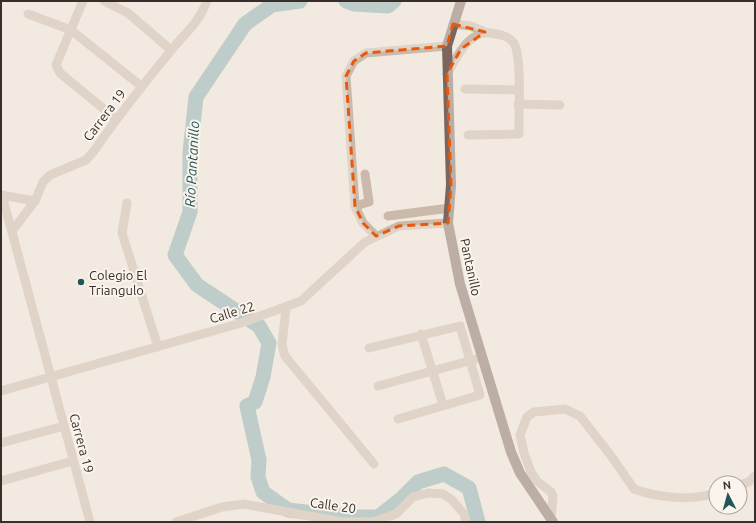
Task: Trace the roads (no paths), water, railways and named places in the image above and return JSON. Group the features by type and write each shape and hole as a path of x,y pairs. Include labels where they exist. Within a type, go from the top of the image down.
{"main road":[{"name":"Pantanillo","path":"461,1 453,24 448,46 447,74 451,185 448,223 460,284 484,356 511,452 520,473 552,520"}],"street":[{"path":"83,1 56,65 60,74 116,119"},
{"path":"104,1 128,13 171,50"},
{"name":"Carrera 19","path":"12,231 35,201 43,182 50,175 86,160 141,86 194,25 203,12 207,1"},
{"path":"28,14 71,30 141,86"},
{"path":"453,24 471,26 485,32 506,36 514,43 519,58 518,134 468,135"},
{"path":"447,74 461,49 476,36 485,32"},
{"path":"376,236 364,223 355,206 346,76 354,61 366,53 448,46"},
{"path":"465,89 518,90"},
{"path":"518,104 560,105"},
{"path":"355,206 369,202 365,174"},
{"path":"1,195 35,201"},
{"name":"Carrera 19","path":"1,195 90,522"},
{"path":"127,203 122,233 158,347"},
{"path":"388,216 450,208"},
{"path":"364,223 365,242"},
{"name":"Calle 22","path":"1,391 242,323 286,308 300,301 365,242 376,236 399,226 448,223"},
{"path":"286,308 282,344 285,356 374,464"},
{"path":"369,348 421,334 460,326 480,395 443,405 398,420"},
{"path":"421,334 443,405"},
{"path":"378,386 471,361 484,356"},
{"path":"552,520 553,496 551,492 537,481 531,472 524,454 520,435 527,417 534,412 554,408 565,409 580,416 612,456 634,489 660,496 701,497 708,495"},
{"path":"1,443 64,426"},
{"path":"1,482 73,461"},
{"name":"Calle 20","path":"176,522 222,507 244,504 342,522 373,522 396,514 413,497 428,493 443,494 452,500 464,514 466,522"}],"waterway":[{"name":"Río Pantanillo","path":"300,1 272,5 245,24 196,97 190,152 190,212 175,255 197,285 259,326 269,343 263,377 255,402 247,406 259,460 258,477 263,492 288,510 351,517 378,517 400,500 418,482 444,474 469,488 478,522"},
{"name":"Río Pantanillo","path":"346,1 354,4 388,6 394,1"}],"place":[{"name":"Colegio El Triangulo","path":"81,282"}]}
